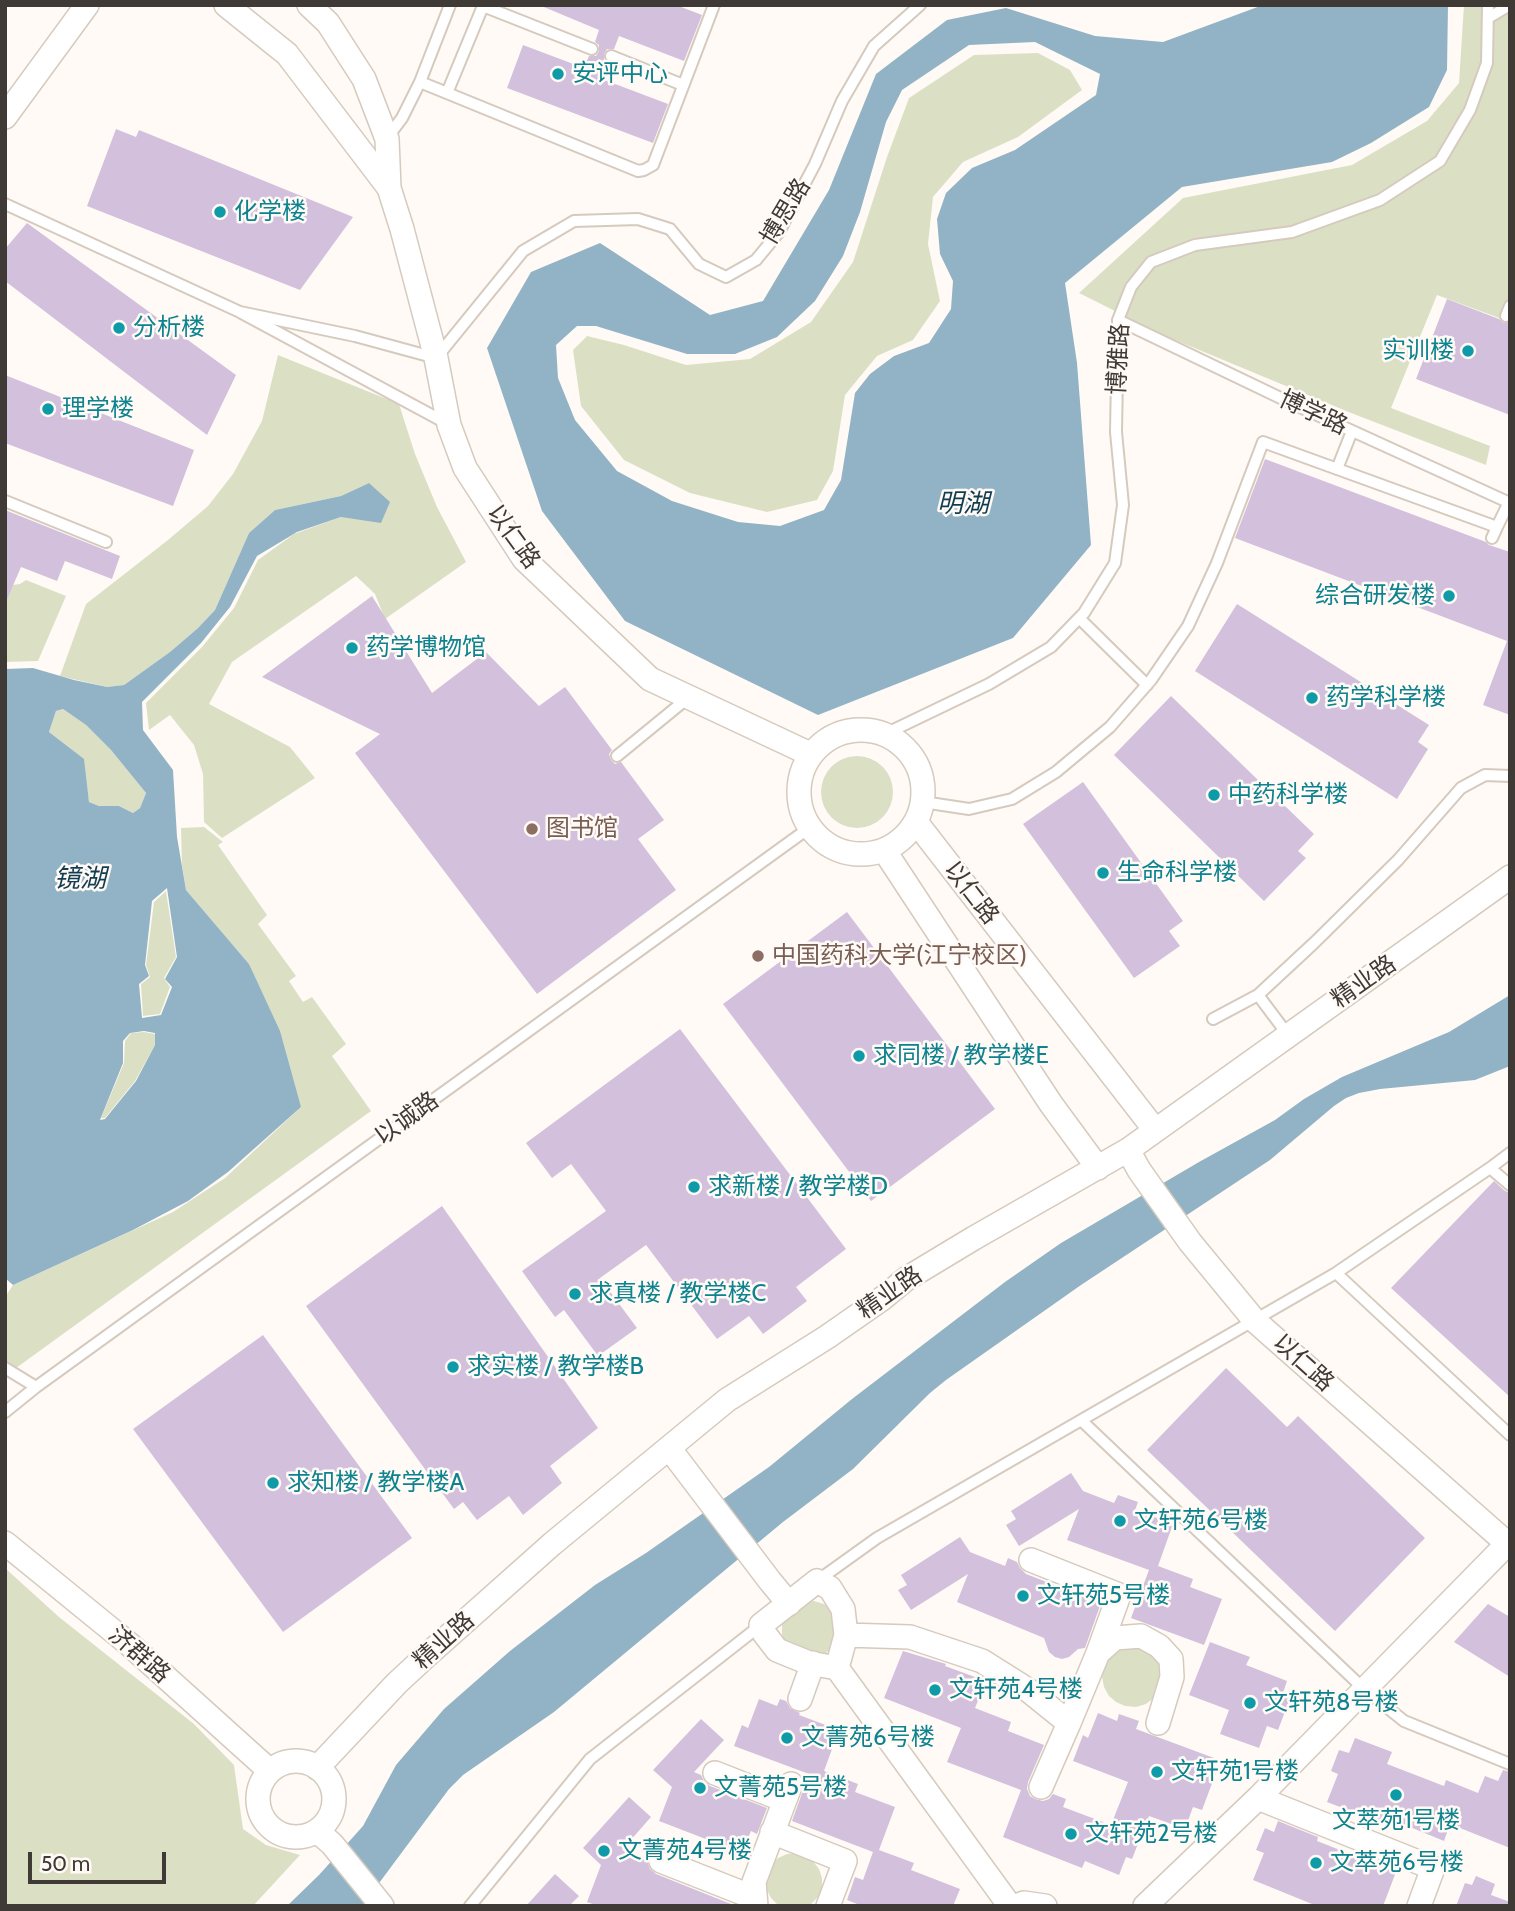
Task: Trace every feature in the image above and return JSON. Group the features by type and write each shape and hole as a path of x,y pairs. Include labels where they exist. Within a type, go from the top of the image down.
{"street":[{"path":"5,117 87,5"},
{"name":"以仁路","path":"226,5 287,54 388,188"},
{"name":"以仁路","path":"309,5 328,23 364,79 387,139 388,188 402,229 436,358 449,425 465,468 524,559 650,679 810,754"},
{"path":"865,729 885,734 903,745 916,761 923,781 920,812 903,838 884,850 864,854 843,852 824,842 809,828 801,810 798,790 801,771 810,754 826,740 844,731 865,729"},
{"name":"以仁路","path":"920,812 1155,1130"},
{"name":"以仁路","path":"884,850 1051,1104 1098,1168"},
{"name":"精业路","path":"317,1768 424,1658 552,1544 727,1400 827,1338 906,1279 974,1238 1098,1168 1134,1160 1155,1130 1510,877"},
{"name":"以仁路","path":"1134,1160 1190,1242 1255,1321 1509,1544"},
{"path":"669,1448 789,1604"},
{"name":"济群路","path":"5,1543 129,1644 270,1770"},
{"path":"1145,1906 1258,1798 1509,1544"},
{"path":"1031,1560 1119,1595 1098,1653 1041,1787"},
{"path":"837,1668 846,1635 844,1609 830,1588 817,1581 761,1625 764,1633 778,1650 813,1663 837,1668 1010,1906"},
{"path":"846,1635 910,1637 982,1661 1028,1690 1069,1723"},
{"path":"1098,1653 1115,1639 1141,1636 1159,1646 1171,1659 1172,1677 1158,1723"},
{"path":"800,1699 813,1663"},
{"path":"324,1838 334,1800 327,1776 306,1762 293,1761 270,1770 262,1780 258,1792 262,1817 270,1827 280,1834 293,1837 324,1838 382,1906"},
{"path":"661,1861 756,1902 754,1882 788,1792 715,1773"},
{"path":"1258,1798 1433,1868 1419,1906"},
{"path":"772,1832 845,1861 828,1906"},
{"path":"1016,1906 1024,1903 1045,1906"}],"lane":[{"path":"387,139 420,82 450,5"},
{"path":"420,82 638,171 644,170 653,165 714,5"},
{"name":"博思路","path":"436,358 523,251 574,221 638,219 670,229 699,264 726,277 756,260 779,232 842,101 874,46 920,5"},
{"name":"博雅路","path":"885,734 989,684 1051,647 1079,618 1115,563 1123,505 1116,432 1118,320 1131,287 1151,262 1195,245 1292,232 1380,200 1440,162 1469,110 1487,62 1488,5"},
{"path":"1488,18 1510,5"},
{"path":"447,93 483,6 592,49"},
{"path":"611,56 683,85"},
{"path":"5,204 240,312 449,425"},
{"path":"5,216 24,213"},
{"path":"240,312 355,336 436,358"},
{"name":"博学路","path":"1118,320 1352,432 1509,503"},
{"path":"1337,469 1352,432"},
{"path":"920,812 969,809 1012,799 1056,772 1110,727 1147,685 1188,626 1217,563 1263,442 1494,533 1509,503"},
{"path":"5,501 106,542"},
{"path":"1079,618 1147,685"},
{"path":"617,756 689,697"},
{"path":"1213,1019 1258,995 1398,860 1461,788 1485,775 1510,776"},
{"name":"以诚路","path":"5,1412 809,828"},
{"path":"1258,995 1288,1035"},
{"path":"817,1581 877,1538 1336,1273 1510,1153"},
{"path":"1490,1168 1510,1185"},
{"path":"1336,1273 1510,1435"},
{"path":"5,1368 36,1387"},
{"path":"1082,1421 1364,1689 1405,1721 1510,1764"},
{"path":"470,1906 590,1759 761,1625"}],"green space":[{"path":"1464,5 1510,5 1510,322 1437,295 1391,408 1490,446 1486,465 1351,413 1163,335 1079,293 1183,198 1352,165 1427,121 1459,83"},
{"path":"1038,53 1070,70 1082,90 1018,137 963,162 933,197 928,244 940,301 913,340 877,356 845,395 833,471 817,500 767,512 690,493 624,460 581,406 573,350 587,336 686,365 750,359 811,322 853,262 909,98 974,55"},
{"path":"278,355 399,404 415,454 437,507 466,562 385,619 375,594 356,576 232,662 209,704 290,747 315,778 222,838 204,822 203,774 194,745 170,715 149,730 146,703 202,647 234,608 258,560 294,534 341,517 369,483 341,496 275,510 249,533 215,610 170,652 124,685 107,687 60,676 86,604 208,506 233,474 262,421"},
{"path":"26,580 66,596 38,661 5,662 5,586 20,584"},
{"path":"63,709 86,725 111,750 146,793 140,808 133,813 119,806 99,806 89,802 83,759 49,732 56,711"},
{"path":"857,756 877,762 887,772 893,792 887,812 877,822 857,828 837,822 827,812 821,792 827,772 837,762"},
{"path":"204,827 223,842 218,845 267,915 258,924 296,976 289,981 303,1002 312,997 346,1044 332,1056 371,1111 5,1376 5,1297 13,1285 173,1212 225,1178 301,1107 249,964 186,890 181,828"},
{"path":"166,891 176,957 164,978 170,987 160,1014 143,1016 141,984 150,977 146,965 154,902"},
{"path":"131,1033 155,1034 155,1045 135,1081 105,1118 101,1118 124,1063 125,1041"},
{"path":"5,1568 59,1617 194,1724 234,1765 243,1829 266,1845 300,1855 253,1906 5,1906"},
{"path":"805,1601 824,1604 837,1618 833,1647 817,1657 784,1642 782,1634 784,1616"},
{"path":"1124,1647 1143,1647 1159,1660 1163,1670 1154,1698 1136,1707 1125,1706 1109,1696 1102,1677 1108,1659"},
{"path":"796,1853 813,1861 819,1869 822,1887 819,1896 809,1906 779,1906 771,1898 766,1881 772,1864 778,1858"}],"water":[{"name":"明湖","path":"1263,5 1448,5 1447,70 1429,107 1371,143 1332,162 1182,187 1065,283 1077,363 1091,545 1013,638 818,715 625,621 542,511 487,348 531,272 600,243 710,315 763,301 829,190 876,74 947,20 1006,8 1095,36 1163,42","holes":["1035,42 1100,74 1096,95 1015,150 972,168 946,193 937,219 940,254 953,281 951,309 929,343 894,356 870,374 855,393 841,480 824,510 780,526 738,522 672,501 617,471 575,420 558,378 556,345 577,326 596,326 687,354 735,354 777,337 815,301 843,256 860,212 886,122 902,90 969,45"]},
{"name":"镜湖","path":"369,483 390,502 381,523 341,517 297,532 257,556 230,607 201,643 142,702 143,730 173,770 177,837 186,890 249,964 280,1031 301,1107 228,1172 188,1201 133,1230 13,1285 5,1278 5,669 33,668 107,687 124,685 170,652 215,610 249,533 275,510 341,496","holes":["63,709 86,725 111,750 146,793 140,808 133,813 119,806 99,806 89,802 84,759 49,732 56,711","167,888 177,957 165,979 172,987 161,1015 142,1018 139,984 149,976 145,965 152,901","130,1033 155,1033 155,1045 136,1081 105,1119 100,1120 123,1063 123,1041"]},
{"path":"1510,995 1510,1066 1475,1080 1359,1093 1334,1106 1270,1160 1081,1285 946,1380 853,1469 783,1522 554,1712 463,1775 449,1789 362,1906 287,1906 363,1826 396,1765 444,1709 510,1651 595,1585 646,1553 769,1467 852,1399 1005,1282 1061,1243 1275,1120 1342,1077 1449,1032"}],"building":[{"name":"安评中心","path":"539,5 676,5 702,15 684,61 619,36 614,49 607,49 604,54 604,60 608,63 602,79 668,104 653,143 507,88 523,45 584,68 589,56 596,56 599,51 599,45 595,42 599,30"},
{"name":"化学楼","path":"116,129 136,137 139,130 353,217 300,290 87,206"},
{"name":"分析楼","path":"27,223 236,375 207,435 5,281 5,249"},
{"name":"实训楼","path":"1447,299 1504,323 1510,323 1510,415 1416,379"},
{"name":"理学楼","path":"5,375 194,450 173,506 5,443"},
{"name":"综合研发楼","path":"1265,459 1510,552 1510,715 1483,705 1507,641 1235,538"},
{"path":"5,510 120,556 112,579 65,561 57,581 21,567 5,604"},
{"name":"图书馆","path":"372,596 432,693 486,652 539,706 565,687 612,750 609,754 611,760 615,764 621,762 664,820 638,839 676,890 537,994 355,753 380,734 262,677"},
{"name":"药学科学楼","path":"1237,604 1429,725 1418,742 1428,749 1397,799 1195,671"},
{"name":"中药科学楼","path":"1171,696 1314,834 1298,851 1306,858 1264,901 1114,755"},
{"name":"生命科学楼","path":"1083,782 1183,921 1169,931 1180,946 1134,978 1023,824"},
{"name":"求同楼 / 教学楼E","path":"847,912 995,1109 871,1201 723,1004"},
{"name":"求新楼 / 教学楼D","path":"680,1029 846,1249 796,1287 807,1301 763,1334 749,1316 717,1339 646,1245 600,1278 637,1328 598,1356 564,1310 555,1317 522,1271 606,1211 571,1164 552,1178 526,1143"},
{"path":"1494,1181 1510,1193 1510,1397 1391,1288"},
{"name":"求实楼 / 教学楼B","path":"442,1206 598,1428 550,1466 562,1483 523,1515 509,1496 477,1520 463,1502 454,1509 306,1306"},
{"name":"求知楼 / 教学楼A","path":"263,1335 412,1538 283,1632 133,1429"},
{"path":"1226,1368 1287,1427 1298,1416 1425,1538 1335,1631 1147,1450"},
{"name":"文轩苑6号楼","path":"1071,1473 1083,1491 1114,1503 1118,1495 1138,1502 1135,1510 1173,1524 1158,1566 1193,1579 1190,1587 1222,1599 1204,1645 1131,1618 1149,1570 1067,1540 1079,1509 1019,1546 1006,1525 1016,1519 1011,1511"},
{"name":"文轩苑5号楼","path":"960,1537 970,1552 1005,1566 1008,1558 1017,1562 1026,1574 1101,1603 1085,1648 1078,1649 1069,1657 1055,1657 1049,1652 1044,1638 957,1602 968,1574 911,1610 898,1590 907,1585 901,1575"},
{"path":"1488,1604 1510,1617 1510,1677 1454,1642"},
{"name":"文轩苑8号楼","path":"1210,1642 1250,1657 1246,1665 1287,1681 1283,1693 1291,1696 1278,1730 1267,1726 1259,1748 1220,1734 1229,1710 1189,1695"},
{"path":"903,1651 946,1664 945,1666 986,1681 975,1708 1011,1722 1008,1731 1044,1745 1028,1782 1027,1789 1035,1799 1043,1801 1053,1794 1066,1799 1063,1807 1111,1825 1128,1782 1073,1761 1083,1735 1088,1738 1098,1713 1117,1721 1119,1714 1139,1721 1136,1729 1214,1758 1209,1771 1216,1773 1202,1810 1193,1807 1185,1829 1149,1816 1132,1859 1126,1857 1119,1875 1085,1861 1082,1868 1003,1837 1021,1790 947,1762 961,1728 884,1698"},
{"path":"759,1699 777,1706 780,1699 786,1701 799,1715 839,1730 824,1771 858,1784 855,1792 895,1807 879,1850 914,1863 911,1870 960,1889 953,1906 862,1906 847,1900 855,1877 863,1880 873,1852 792,1821 809,1774 734,1746 742,1725 748,1728"},
{"name":"文菁苑5号楼","path":"701,1719 724,1740 694,1772 701,1775 710,1786 767,1808 757,1834 751,1831 742,1853 659,1821 672,1787 653,1770"},
{"name":"文萃苑1号楼","path":"1355,1738 1392,1752 1387,1764 1444,1786 1446,1780 1478,1793 1485,1776 1498,1781 1503,1770 1510,1772 1510,1848 1450,1824 1444,1841 1405,1825 1402,1831 1327,1802 1338,1774 1331,1771 1339,1750 1349,1753"},
{"name":"文菁苑4号楼","path":"629,1797 651,1817 622,1850 647,1860 650,1869 656,1874 736,1906 598,1906 587,1902 601,1865 583,1848"},
{"name":"文萃苑6号楼","path":"1278,1821 1318,1837 1317,1841 1396,1872 1383,1906 1317,1906 1253,1880 1264,1853 1256,1850 1265,1828 1274,1832"},
{"path":"555,1874 579,1896 569,1906 526,1906"},
{"path":"1476,1876 1495,1884 1491,1895 1510,1902 1510,1906 1456,1906 1465,1883 1472,1885"}],"place":[{"name":"安评中心","path":"558,74"},
{"name":"化学楼","path":"220,212"},
{"name":"分析楼","path":"119,328"},
{"name":"实训楼","path":"1468,351"},
{"name":"理学楼","path":"48,409"},
{"name":"综合研发楼","path":"1449,596"},
{"name":"药学博物馆","path":"352,648"},
{"name":"药学科学楼","path":"1312,698"},
{"name":"中药科学楼","path":"1214,795"},
{"name":"图书馆","path":"532,829"},
{"name":"生命科学楼","path":"1103,873"},
{"name":"中国药科大学(江宁校区)","path":"758,956"},
{"name":"求同楼 / 教学楼E","path":"859,1056"},
{"name":"求新楼 / 教学楼D","path":"694,1187"},
{"name":"求真楼 / 教学楼C","path":"575,1294"},
{"name":"求实楼 / 教学楼B","path":"453,1367"},
{"name":"求知楼 / 教学楼A","path":"273,1483"},
{"name":"文轩苑6号楼","path":"1120,1521"},
{"name":"文轩苑5号楼","path":"1023,1596"},
{"name":"文轩苑4号楼","path":"935,1690"},
{"name":"文轩苑8号楼","path":"1250,1703"},
{"name":"文菁苑6号楼","path":"787,1738"},
{"name":"文轩苑1号楼","path":"1157,1772"},
{"name":"文菁苑5号楼","path":"700,1788"},
{"name":"文萃苑1号楼","path":"1396,1795"},
{"name":"文轩苑2号楼","path":"1071,1834"},
{"name":"文菁苑4号楼","path":"604,1851"},
{"name":"文萃苑6号楼","path":"1316,1863"}]}
